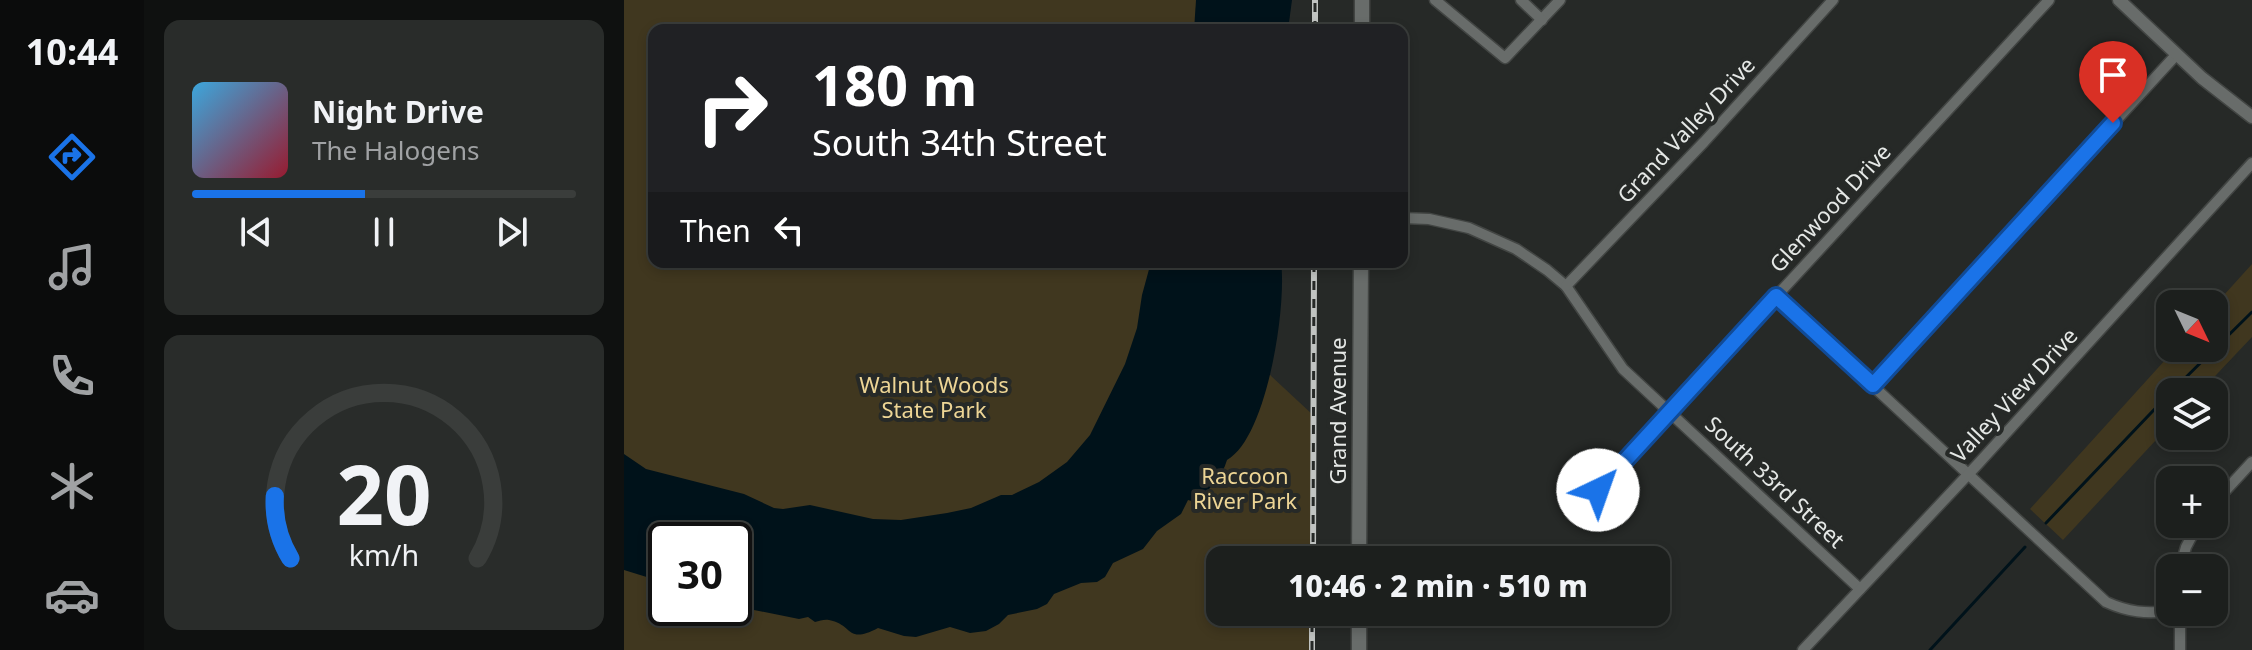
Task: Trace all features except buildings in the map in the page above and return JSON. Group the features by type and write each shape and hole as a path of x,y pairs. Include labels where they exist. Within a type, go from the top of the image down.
{"main road":[{"path":"1362,0 1362,24"},
{"name":"Grand Avenue","path":"1359,546 1361,268"},
{"path":"1359,626 1359,650"}],"street":[{"path":"1435,0 1505,58 1560,0"},
{"path":"1521,0 1542,20"},
{"name":"Grand Valley Drive","path":"1566,286 1704,142 1833,0"},
{"name":"Glenwood Drive","path":"1576,514 2049,0"},
{"path":"2119,0 2176,55 2252,117"},
{"path":"1873,385 2176,55"},
{"name":"Valley View Drive","path":"1803,650 2252,163"},
{"name":"South 33rd Street","path":"1408,218 1429,219 1469,228 1516,249 1547,270 1566,286 1623,369 1860,589"},
{"path":"1776,296 2106,602 2125,610 2156,612"},
{"path":"2228,488 2252,462"},
{"path":"2180,626 2180,650"}],"green space":[{"name":"Walnut Woods State Park","path":"624,0 1218,0 1216,24 648,24 648,268 1176,268 1169,305 1057,497 984,539 791,523 624,467"},
{"path":"2252,264 2252,337 2213,378 2156,378 2156,440 2063,540 2030,509 2163,362 2228,362 2228,291"},
{"name":"Raccoon River Park","path":"1239,346 1313,415 1313,546 1206,546 1206,626 1312,626 1312,650 624,650 624,546 648,552 648,626 752,626 752,584 865,615"}],"shaded area":[{"path":"1196,0 1292,0 1289,24 1194,24"},
{"path":"1149,268 1281,268 1281,308 1271,369 1253,426 1241,447 1227,460 1210,489 1195,502 1188,500 1181,514 1157,531 1143,549 1113,563 1105,577 1097,582 1081,583 1054,594 1047,604 1008,615 986,631 970,633 950,627 916,637 878,628 855,634 829,620 815,622 808,617 799,619 752,610 752,522 648,522 648,577 624,570 624,454 646,469 744,494 774,508 810,505 873,519 901,520 971,508 1001,495 1012,495 1039,482 1067,462 1090,435 1125,364 1137,328"}],"waterway":[{"path":"2185,378 2252,312"},
{"path":"2046,523 2156,408"},
{"path":"1930,650 2025,547"}],"railway":[{"path":"1315,0 1315,24"},
{"path":"1313,546 1314,268"},
{"path":"1312,626 1312,650"}],"route":[{"path":"1598,490 1776,296 1873,385 2113,123"}]}
